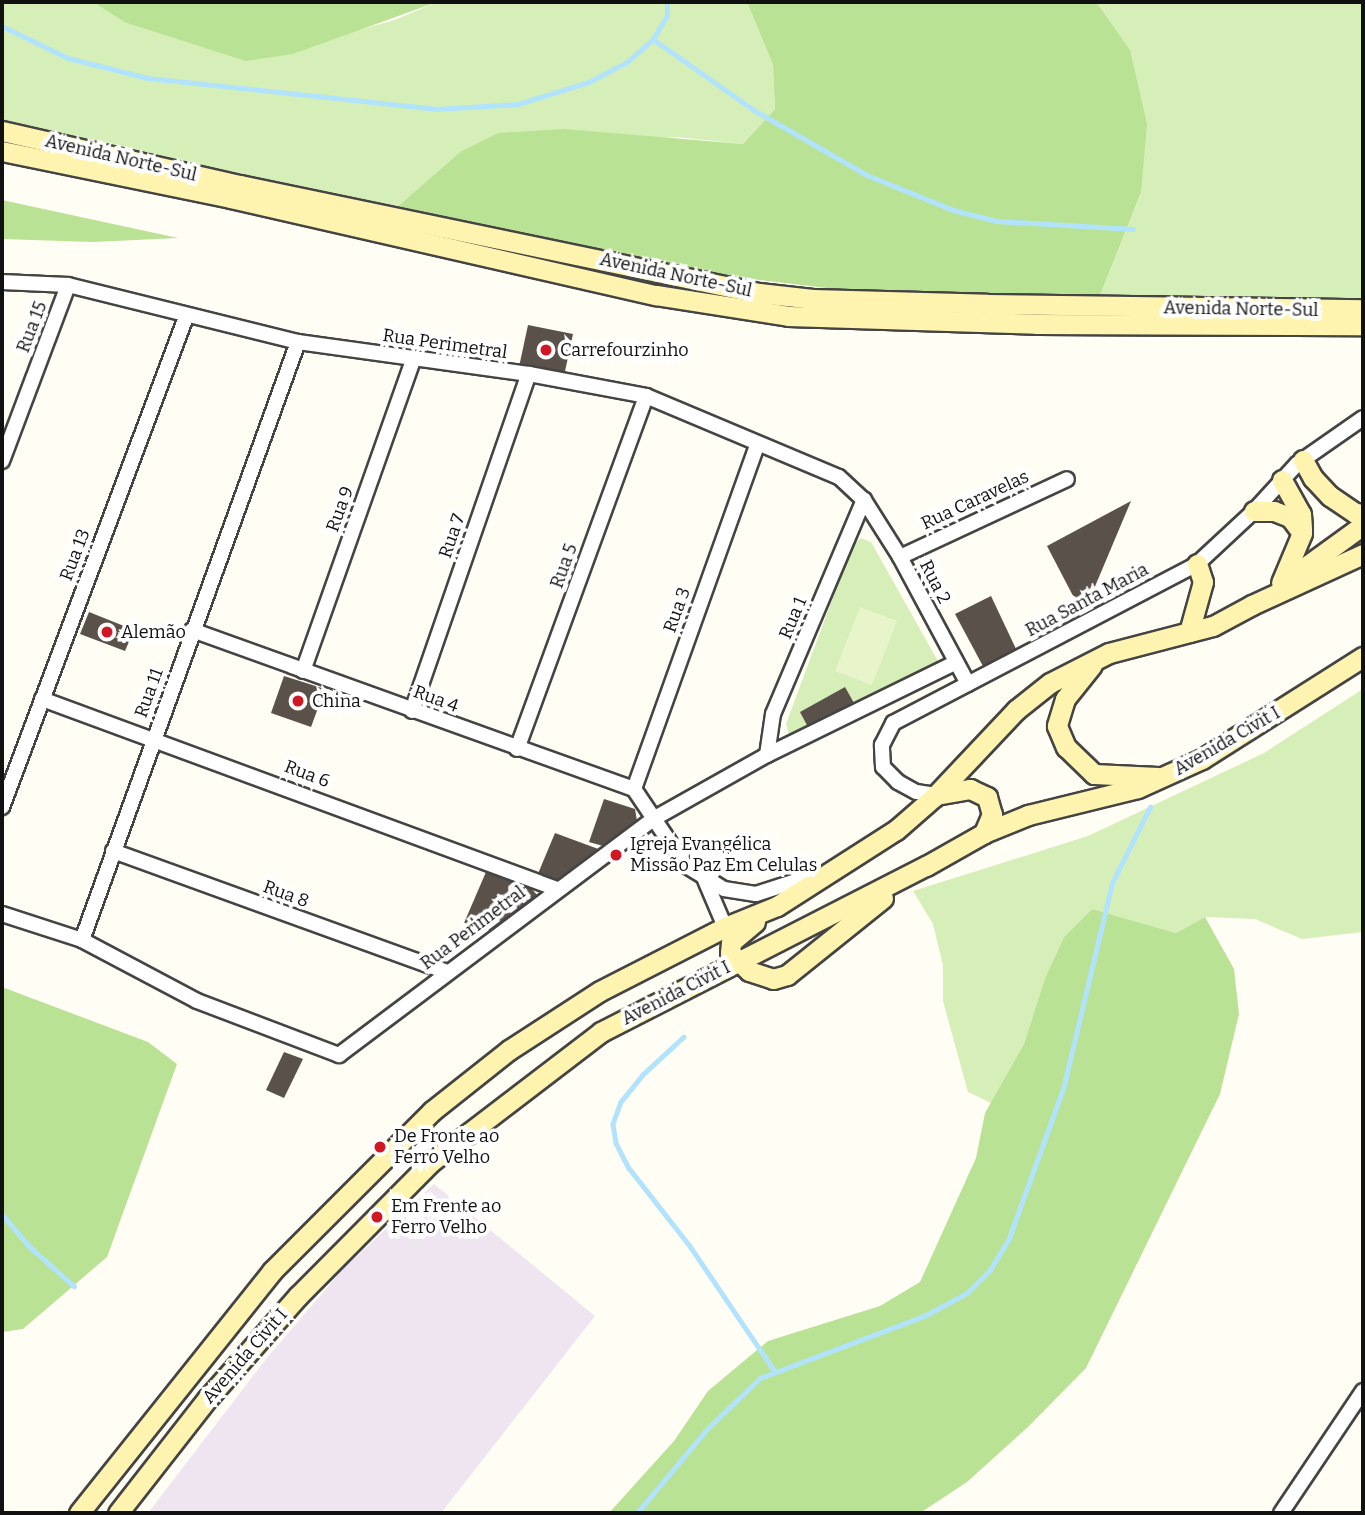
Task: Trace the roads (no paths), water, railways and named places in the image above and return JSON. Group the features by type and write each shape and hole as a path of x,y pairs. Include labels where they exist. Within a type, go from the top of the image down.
{"main road":[{"name":"Avenida Norte-Sul","path":"2,131 240,185 759,293 813,299 987,304 1363,310"},
{"name":"Avenida Norte-Sul","path":"2,151 231,198 656,295 788,316 1036,324 1363,325"},
{"path":"1303,460 1312,478 1330,496 1355,513 1363,514"},
{"path":"1281,584 1302,533 1301,514 1282,480"},
{"path":"1254,511 1274,511 1290,517 1302,533"},
{"path":"1252,605 1363,525"},
{"path":"1252,605 1363,554"},
{"path":"1189,632 1203,582 1198,564"},
{"name":"Avenida Civit I","path":"79,1513 272,1271 432,1111 509,1050 600,991 724,927 777,906 896,831 936,794 1016,710 1050,683 1109,653 1213,626 1252,605"},
{"name":"Avenida Civit I","path":"118,1513 208,1398 298,1296 431,1162 601,1032 926,866 984,833 1028,815 1138,788 1202,759 1363,657"},
{"path":"1097,659 1065,699 1057,726 1066,747 1094,774 1163,777"},
{"path":"936,794 970,789 987,797 992,814 984,833"},
{"path":"777,906 731,942 730,953 762,978 773,979 788,975 926,866"}],"street":[{"name":"Rua Perimetral","path":"2,282 68,285 186,317 298,342 529,374 646,396 757,445 839,477 864,500"},
{"name":"Rua 15","path":"2,461 68,285"},
{"name":"Rua 13","path":"2,807 186,317"},
{"name":"Rua 11","path":"82,940 298,342"},
{"name":"Rua 9","path":"303,671 413,360"},
{"name":"Rua 7","path":"412,711 529,374"},
{"name":"Rua 5","path":"517,749 646,396"},
{"name":"Rua Santa Maria","path":"936,794 916,792 898,782 883,767 882,745 893,723 1198,564 1303,460 1363,418"},
{"name":"Rua 3","path":"634,789 757,445"},
{"name":"Rua Caravelas","path":"900,557 1067,479"},
{"name":"Rua 2","path":"864,500 900,557 968,684"},
{"name":"Rua 1","path":"767,755 773,714 864,500"},
{"name":"Rua 4","path":"192,630 634,789"},
{"name":"Rua Perimetral","path":"2,914 82,940 197,1002 339,1055 655,818 767,755 955,663"},
{"name":"Rua 6","path":"42,699 154,738 557,889"},
{"path":"634,789 685,865 705,880 733,892 756,894 838,868"},
{"name":"Rua 8","path":"113,851 447,972"},
{"path":"705,880 724,927"},
{"path":"1281,1513 1363,1391"}],"waterway":[{"path":"2,26 68,58 148,78 437,109 518,104 589,82 627,62 653,39 667,16 667,2"},
{"path":"653,39 754,110 867,175 953,210 997,221 1133,229"},
{"path":"637,1513 707,1429 760,1378 924,1316 967,1293 990,1270 1009,1238 1063,1089 1112,883 1150,807"},
{"path":"684,1037 643,1075 621,1102 613,1124 616,1143 629,1168 690,1246 774,1370"},
{"path":"2,1214 30,1247 74,1286"}],"place":[{"name":"Carrefourzinho","path":"546,350"},
{"name":"Alemão","path":"107,632"},
{"name":"China","path":"298,701"},
{"name":"Igreja Evangélica Missão Paz Em Celulas","path":"616,855"},
{"name":"De Fronte ao Ferro Velho","path":"380,1147"},
{"name":"Em Frente ao Ferro Velho","path":"377,1217"}]}
